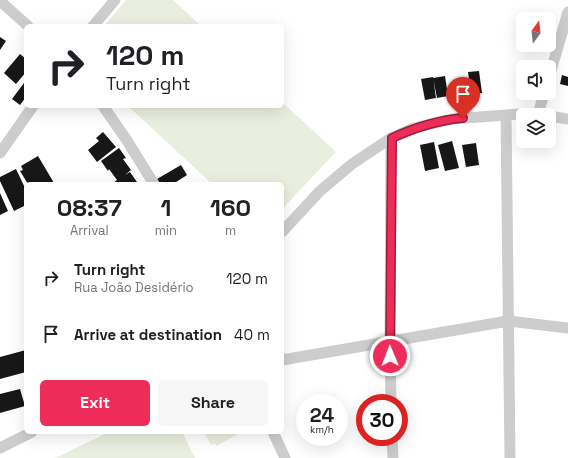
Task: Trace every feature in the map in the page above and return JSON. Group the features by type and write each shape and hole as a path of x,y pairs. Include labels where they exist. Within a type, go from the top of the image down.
{"street":[{"path":"95,24 115,0"},
{"path":"0,1 26,24"},
{"path":"554,60 568,12"},
{"path":"0,153 32,108"},
{"path":"104,108 153,182"},
{"path":"284,230 320,191 352,164 392,138 414,128 452,119 516,114"},
{"path":"506,115 510,458"},
{"path":"556,117 568,119"},
{"path":"391,394 392,138"},
{"path":"284,360 508,321 568,328"},
{"path":"0,448 28,434"},
{"path":"274,434 285,458"},
{"path":"392,446 392,458"}],"green space":[{"path":"126,0 173,0 199,24 106,24"},
{"path":"284,104 336,152 284,207 284,182 210,182 130,108 284,108"},
{"path":"105,434 183,434 195,458 55,458"},
{"path":"205,434 238,434 216,446 215,443 211,445"}],"building":[{"path":"0,37 6,41 0,50"},
{"path":"20,54 24,57 24,74 16,84 4,73"},
{"path":"479,71 482,93 471,94 468,72"},
{"path":"562,75 568,77 568,86 560,84"},
{"path":"445,76 448,96 437,98 433,78"},
{"path":"433,77 436,98 425,100 421,79"},
{"path":"24,83 24,100 20,105 12,99"},
{"path":"103,132 116,147 97,162 88,150 99,141 96,138"},
{"path":"452,141 459,168 445,171 438,145"},
{"path":"434,142 439,168 425,171 420,145"},
{"path":"476,143 479,165 466,167 462,145"},
{"path":"119,148 126,158 123,159 131,170 125,175 130,172 137,182 114,182 117,180 101,161"},
{"path":"38,156 53,182 27,182 20,171 23,170 21,166"},
{"path":"181,165 187,175 176,182 159,182 157,179"},
{"path":"16,169 24,186 24,206 14,211 0,181 0,177"},
{"path":"0,193 8,211 0,215"},
{"path":"24,351 24,373 0,379 0,357"},
{"path":"20,389 24,406 0,413 0,394"}],"route":[{"path":"390,356 392,138 414,128 452,119 463,118"}]}
